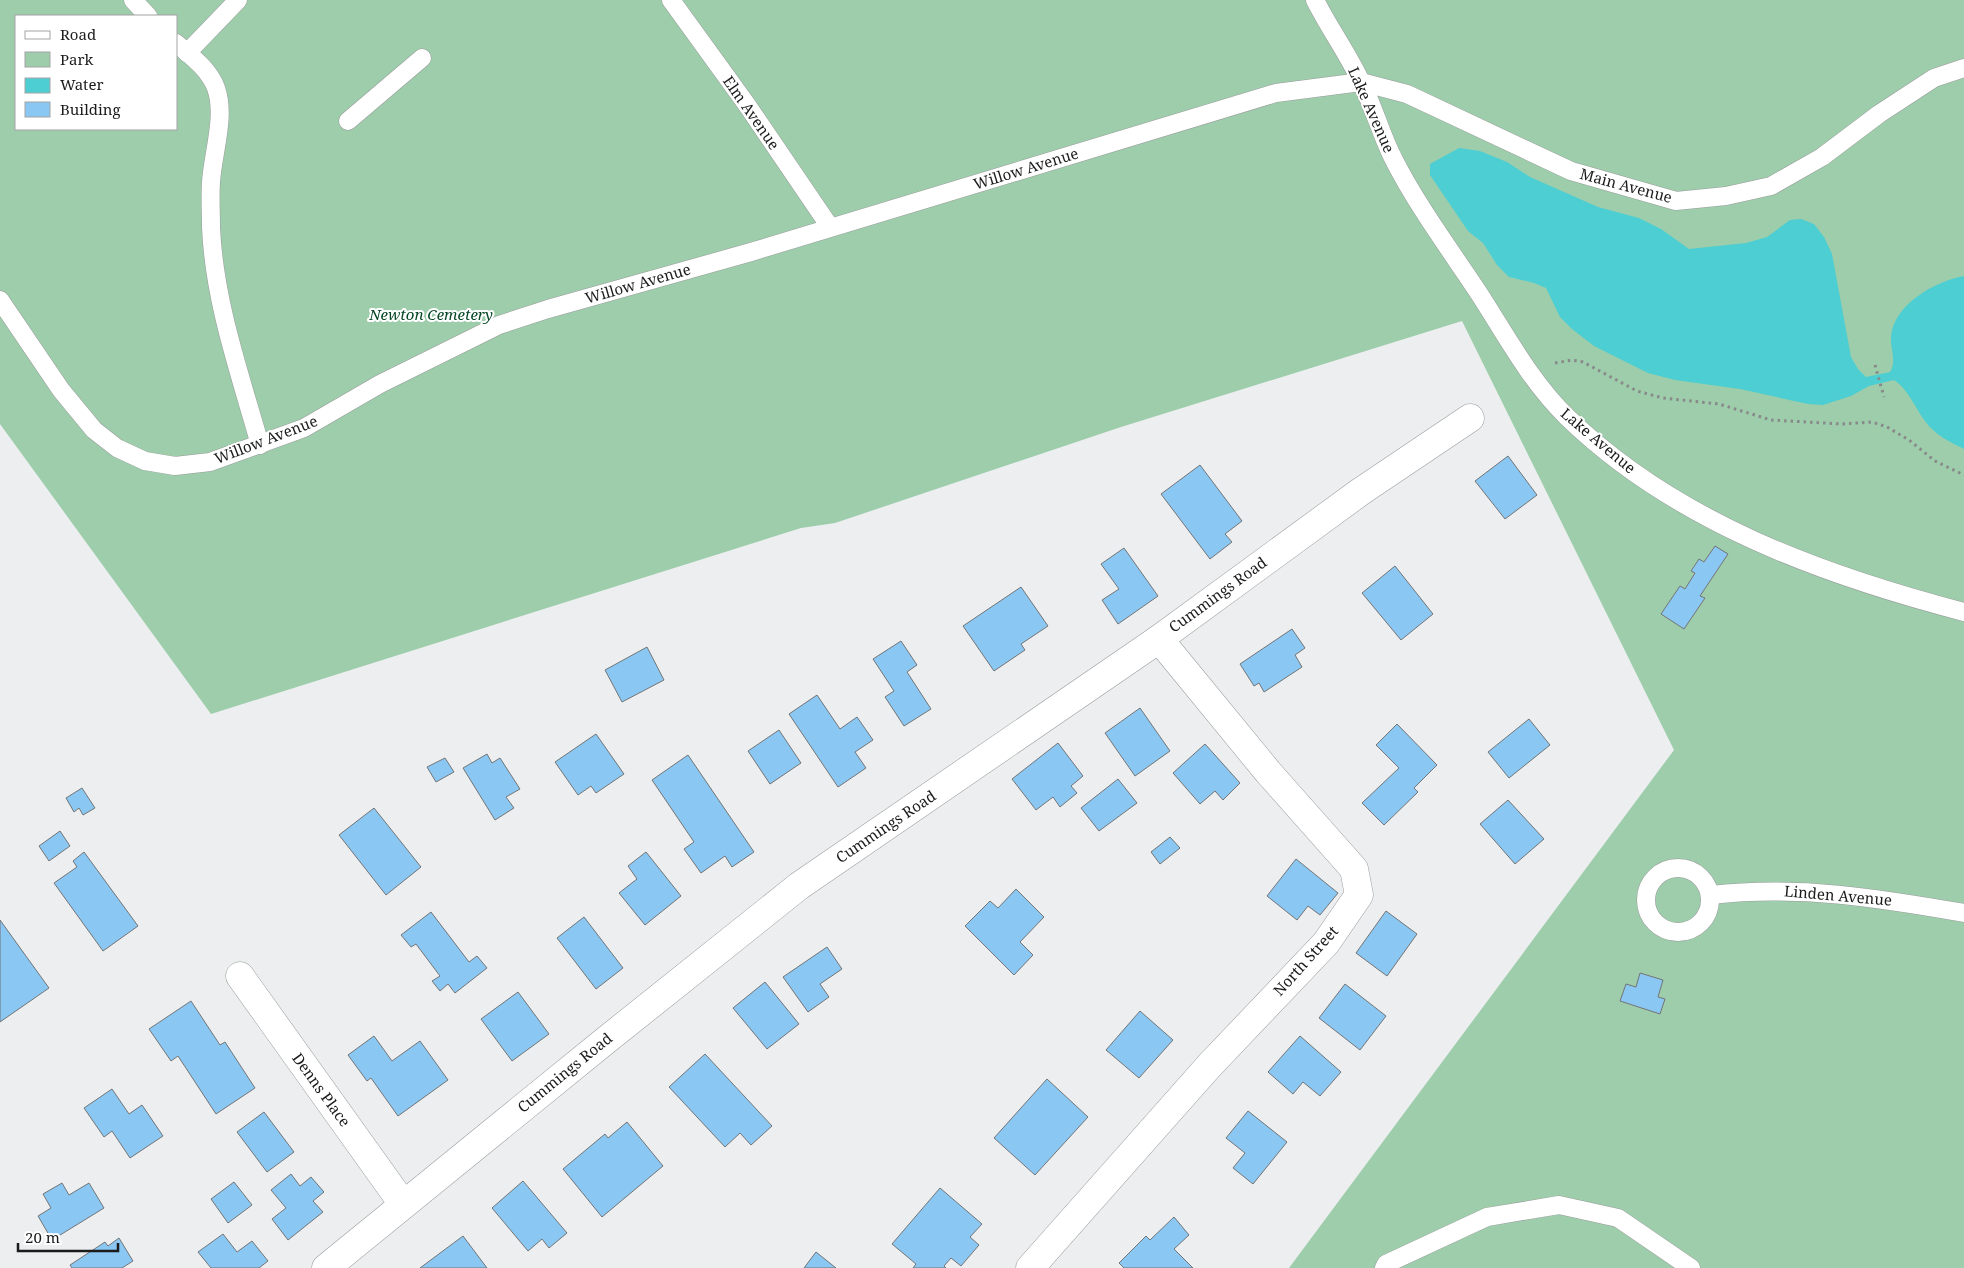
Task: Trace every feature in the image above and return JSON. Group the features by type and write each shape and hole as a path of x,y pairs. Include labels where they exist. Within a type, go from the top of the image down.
{"street":[{"name":"Cummings Road","path":"326,1268 799,886 1159,639 1360,492 1470,418"},
{"name":"North Street","path":"1030,1268 1209,1066 1326,943 1359,895 1354,869 1268,772 1159,639"},
{"name":"Denns Place","path":"240,976 403,1204"}],"lane":[{"path":"133,0 147,15"},
{"path":"238,0 182,48 208,73 216,89 220,106 211,183 211,229 219,283 231,341 260,445"},
{"name":"Elm Avenue","path":"671,0 747,105 830,228"},
{"name":"Lake Avenue","path":"1315,0 1361,82 1394,160 1529,373 1567,417 1608,452 1660,491 1798,560 1904,597 1964,612"},
{"path":"348,121 422,58"},
{"name":"Main Avenue","path":"1361,82 1407,94 1571,171 1676,200 1726,196 1771,186 1822,157 1879,114 1934,78 1964,68"},
{"name":"Willow Avenue","path":"0,300 60,390 94,430 117,448 145,461 175,466 210,462 304,428 380,384 499,325 1276,94 1361,82"},
{"name":"Linden Avenue","path":"1711,895 1754,890 1814,892 1869,897 1964,913"},
{"path":"1384,1268 1386,1264 1487,1217 1559,1205 1618,1218 1691,1268"}],"path":[{"path":"1529,373 1543,365 1572,360 1582,362 1637,392 1663,398 1718,404 1771,420 1842,424 1872,422 1887,427 1909,440 1935,461 1964,475"},
{"path":"1875,365 1884,397"}],"green space":[{"name":"Newton Cemetery","path":"0,0 1964,0 1964,1268 1289,1268 1674,750 1462,321 1121,427 835,523 801,528 211,714 0,424"}],"water":[{"path":"1459,148 1480,151 1507,162 1530,177 1598,207 1639,218 1661,229 1689,249 1746,243 1767,237 1790,220 1801,219 1814,224 1824,237 1832,254 1851,357 1858,369 1866,377 1890,372 1893,364 1891,337 1894,325 1907,305 1929,289 1964,276 1964,449 1943,438 1933,430 1904,389 1894,380 1869,386 1851,396 1823,405 1808,404 1740,389 1675,380 1648,373 1594,346 1560,317 1546,288 1509,277 1497,265 1483,243 1468,231 1430,175 1430,164"}],"building":[{"path":"1508,456 1537,495 1505,519 1475,481"},
{"path":"1200,465 1242,521 1225,534 1232,542 1210,559 1161,494"},
{"path":"1715,546 1728,554 1700,596 1705,598 1684,629 1661,614 1680,586 1685,589 1695,573 1691,571 1699,559 1704,562"},
{"path":"1124,548 1158,596 1118,624 1102,600 1119,589 1101,564"},
{"path":"1395,566 1433,614 1401,640 1362,593"},
{"path":"1021,587 1048,626 1021,644 1025,650 994,671 963,626"},
{"path":"1292,629 1305,648 1295,655 1302,667 1264,692 1259,683 1254,686 1240,664"},
{"path":"901,641 917,665 907,672 931,709 904,726 885,697 894,691 873,659"},
{"path":"647,647 664,680 622,702 605,670"},
{"path":"817,695 840,729 857,717 873,740 855,752 866,768 838,787 789,714"},
{"path":"1140,708 1170,751 1135,776 1105,733"},
{"path":"1529,719 1550,745 1509,778 1488,752"},
{"path":"1397,724 1437,765 1414,788 1418,792 1384,825 1362,803 1399,768 1376,745"},
{"path":"779,730 801,763 770,784 748,751"},
{"path":"596,734 624,774 596,793 591,786 578,795 555,762"},
{"path":"1058,743 1083,776 1071,786 1077,793 1060,807 1053,797 1036,810 1012,779"},
{"path":"1205,744 1240,783 1223,800 1215,791 1200,804 1173,773"},
{"path":"487,754 492,763 500,758 520,789 506,797 514,808 495,820 463,768"},
{"path":"688,755 754,852 732,867 725,856 701,873 684,849 694,842 652,780"},
{"path":"445,758 454,772 436,782 427,767"},
{"path":"1118,779 1137,803 1099,831 1081,808"},
{"path":"82,788 95,808 83,815 79,808 74,812 66,798"},
{"path":"1508,800 1544,839 1515,864 1480,824"},
{"path":"374,808 421,867 386,895 339,835"},
{"path":"60,831 70,846 49,861 39,846"},
{"path":"1170,837 1180,848 1160,864 1151,852"},
{"path":"84,852 138,926 103,951 54,883 77,867 73,861"},
{"path":"646,852 681,896 645,925 619,893 637,879 628,866"},
{"path":"1296,859 1338,893 1320,915 1308,906 1297,920 1267,896"},
{"path":"1016,889 1044,917 1020,942 1033,955 1014,975 965,926 990,901 998,908"},
{"path":"1386,911 1417,934 1387,976 1356,953"},
{"path":"431,912 469,962 477,956 487,968 455,993 448,984 440,991 432,981 440,976 416,944 411,947 401,935"},
{"path":"584,917 623,968 596,989 557,938"},
{"path":"0,920 49,988 0,1022"},
{"path":"827,947 842,969 820,984 829,997 808,1012 783,977"},
{"path":"1640,973 1663,980 1658,997 1665,999 1660,1014 1620,1001 1626,984 1636,987"},
{"path":"765,982 799,1024 767,1049 733,1008"},
{"path":"1345,984 1386,1016 1360,1050 1319,1018"},
{"path":"518,992 549,1034 512,1061 481,1019"},
{"path":"191,1001 220,1045 225,1042 255,1088 216,1114 178,1056 171,1061 149,1029"},
{"path":"1140,1011 1173,1040 1139,1078 1106,1050"},
{"path":"374,1036 392,1061 420,1041 448,1080 398,1116 371,1078 367,1081 348,1055"},
{"path":"1300,1036 1341,1072 1320,1096 1303,1082 1293,1094 1268,1072"},
{"path":"705,1054 772,1126 751,1145 740,1133 725,1147 669,1087"},
{"path":"1047,1079 1088,1117 1035,1175 994,1138"},
{"path":"112,1089 129,1114 142,1105 163,1136 130,1158 112,1131 104,1137 84,1108"},
{"path":"1248,1111 1287,1142 1253,1184 1233,1168 1245,1153 1226,1138"},
{"path":"264,1112 294,1152 267,1172 237,1132"},
{"path":"627,1122 663,1166 602,1217 563,1169 605,1134 608,1138"},
{"path":"291,1174 300,1186 311,1177 324,1192 313,1201 323,1212 288,1240 272,1219 286,1208 271,1190"},
{"path":"523,1181 567,1233 549,1248 542,1239 528,1251 492,1208"},
{"path":"234,1182 252,1205 228,1223 211,1199"},
{"path":"62,1183 69,1195 89,1183 104,1208 52,1240 38,1216 51,1208 43,1194"},
{"path":"940,1188 982,1224 970,1237 979,1245 961,1266 951,1258 944,1266 946,1268 913,1268 916,1264 892,1244"},
{"path":"1174,1217 1189,1235 1174,1249 1193,1268 1124,1268 1119,1263 1146,1236 1150,1240"},
{"path":"223,1234 237,1252 252,1241 268,1261 259,1268 211,1268 198,1252"},
{"path":"463,1236 487,1268 420,1268"},
{"path":"119,1238 133,1261 122,1268 72,1268 70,1265 105,1242 108,1246"},
{"path":"816,1252 836,1268 804,1268"}]}
